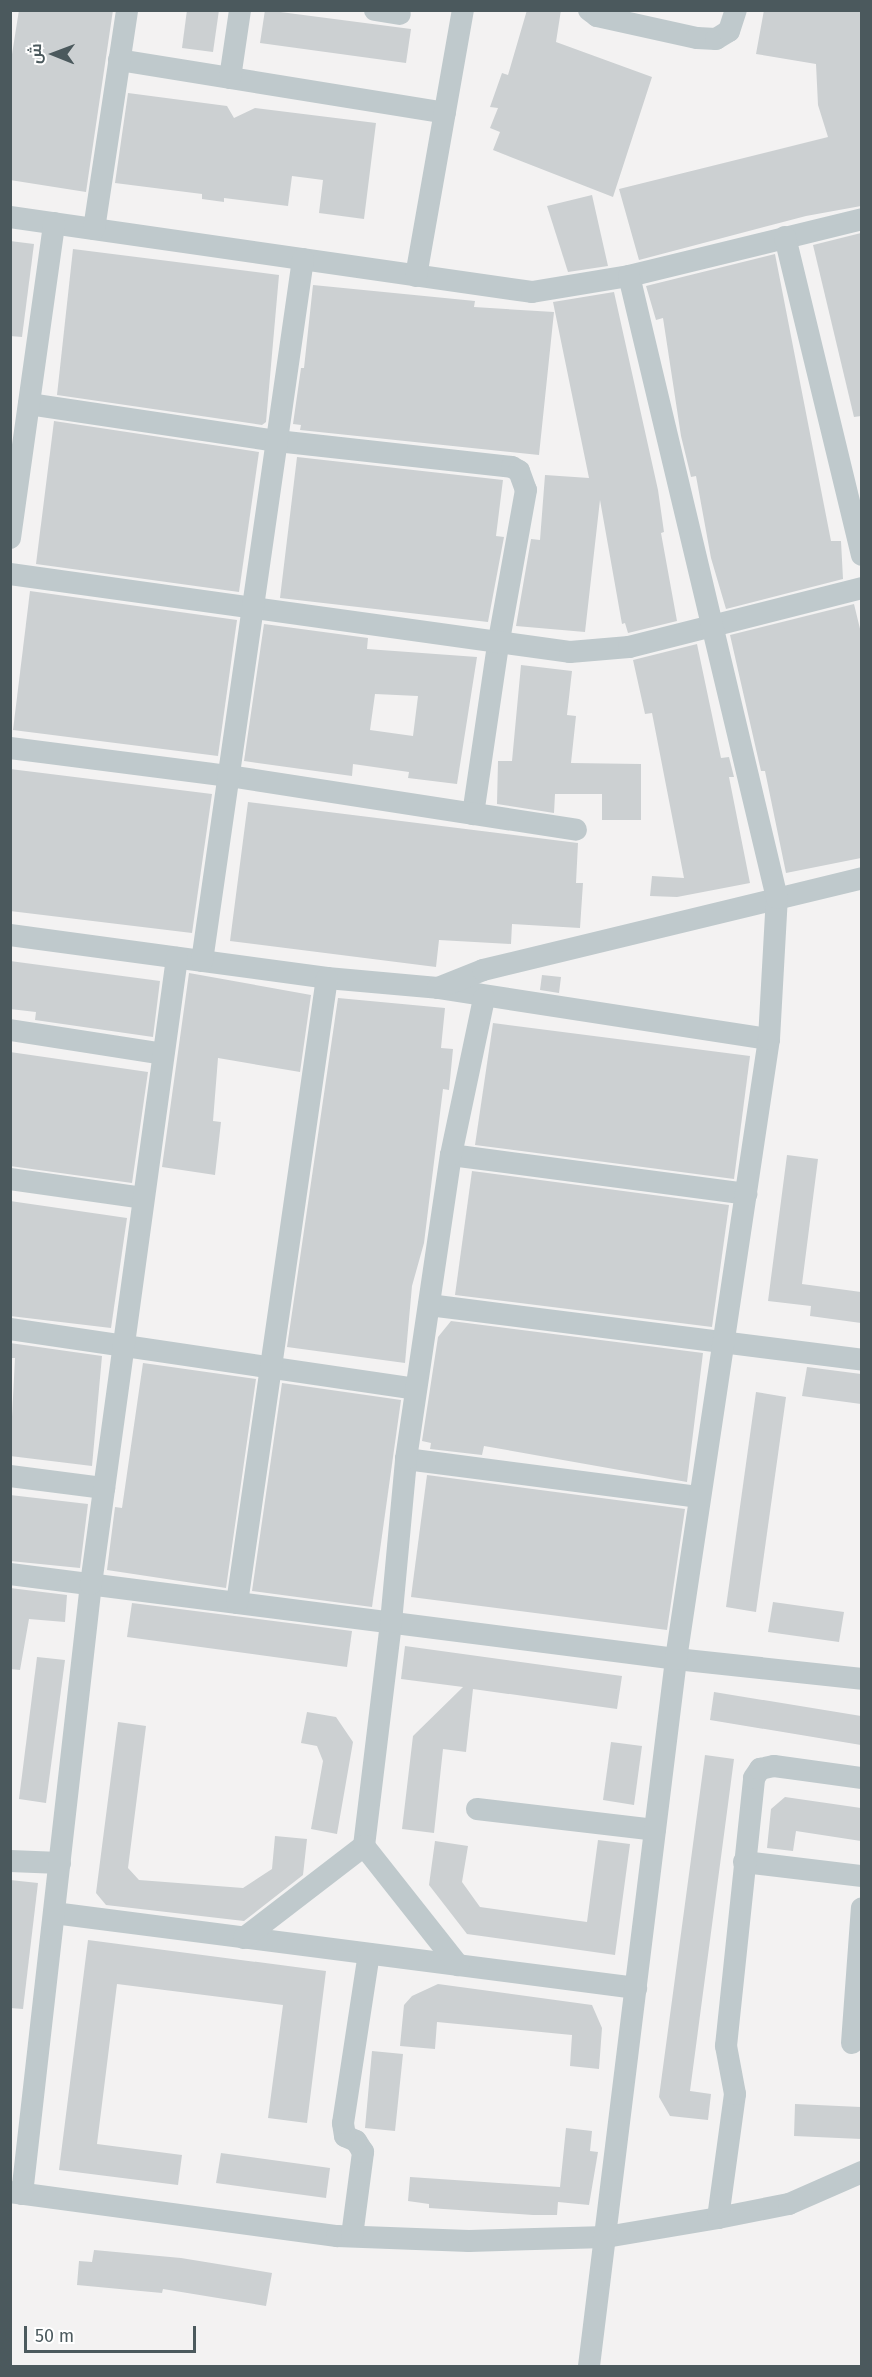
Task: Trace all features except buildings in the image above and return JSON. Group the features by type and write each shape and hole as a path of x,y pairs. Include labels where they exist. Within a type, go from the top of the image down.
{"street":[{"path":"94,229 127,10"},
{"path":"230,78 240,10"},
{"path":"375,10 400,14"},
{"path":"416,276 463,10"},
{"path":"589,10 597,16 697,38 716,39 729,31 736,10"},
{"path":"119,60 445,113"},
{"path":"10,217 532,292 629,276 861,219"},
{"path":"10,538 54,223"},
{"path":"785,237 861,555"},
{"path":"202,961 303,259"},
{"path":"589,2367 676,1659 769,1040 777,898 710,625 629,276"},
{"path":"29,405 277,441 512,467 519,471 526,490 498,645 473,814"},
{"path":"10,574 498,645 570,652 608,651 861,588"},
{"path":"10,748 228,776 576,830"},
{"path":"438,988 483,970 861,878"},
{"path":"10,935 327,978 438,988 484,998 769,1040"},
{"path":"177,958 122,1343 91,1584 54,1913 16,2193 352,2236 469,2241 606,2237 718,2218 789,2204 861,2172"},
{"path":"237,1603 327,978"},
{"path":"458,1965 364,1846 391,1622 406,1459 451,1155 484,998"},
{"path":"10,1030 163,1054"},
{"path":"451,1155 746,1194"},
{"path":"10,1179 143,1198"},
{"path":"429,1305 723,1345 861,1360"},
{"path":"10,1329 122,1343 416,1389"},
{"path":"406,1459 700,1497"},
{"path":"10,1476 104,1488"},
{"path":"10,1574 676,1659 861,1679"},
{"path":"718,2218 735,2094 726,2046 754,1778 760,1769 774,1766 861,1778"},
{"path":"477,1809 655,1830"},
{"path":"244,1938 364,1846"},
{"path":"10,1861 60,1863"},
{"path":"744,1862 861,1876"},
{"path":"852,2043 861,1908"},
{"path":"54,1913 636,1988"},
{"path":"352,2236 363,2152 356,2141 345,2136 342,2123 369,1954"}]}
